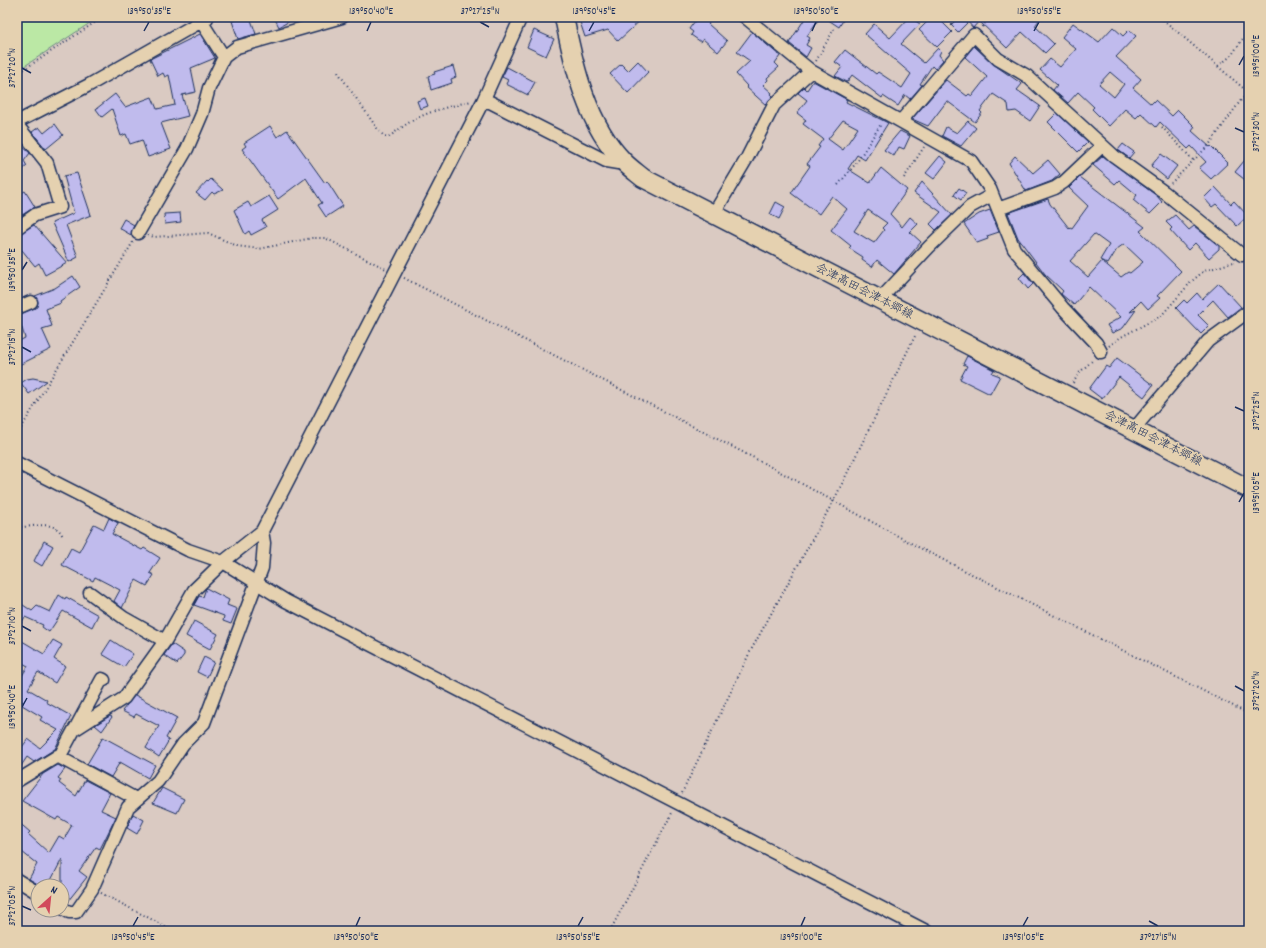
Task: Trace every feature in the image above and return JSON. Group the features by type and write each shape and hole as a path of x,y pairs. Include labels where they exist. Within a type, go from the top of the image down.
{"main road":[{"name":"会津高田会津本郷線","path":"564,17 576,68 592,116 606,140 624,162 643,178 1249,489"}],"street":[{"path":"138,233 187,149 202,114 209,88 224,57 237,47 342,17"},
{"path":"74,730 124,698 165,641 194,590 223,562 262,531 483,101 521,17"},
{"path":"746,17 811,71 971,161 992,195 1014,249 1059,303 1096,342 1102,352"},
{"path":"17,122 89,85 205,19 224,57"},
{"path":"901,122 974,35 998,59 1027,76 1102,146 1164,192 1242,255"},
{"path":"713,215 774,105 811,71"},
{"path":"483,101 490,102 606,161 618,163 624,162"},
{"path":"17,126 47,163 60,207 35,215 17,228"},
{"path":"998,209 1064,182 1102,146"},
{"path":"883,301 886,293 928,247 970,207 992,195"},
{"path":"17,308 31,302"},
{"path":"1134,429 1208,341 1249,311"},
{"path":"17,463 188,550 223,562 286,601 677,804 926,931"},
{"path":"70,912 76,912 92,889 128,807 158,781 183,744 204,723 262,568 264,543 262,531"},
{"path":"90,593 124,618 165,641"},
{"path":"17,781 61,754 102,679 104,680"},
{"path":"57,756 136,800"},
{"path":"17,880 30,888"}],"path":[{"path":"17,74 103,17"},
{"path":"1160,17 1249,93 1241,100 1209,145 1164,192"},
{"path":"811,71 834,29"},
{"path":"1218,66 1231,56 1249,30"},
{"path":"338,72 384,136 389,137 405,124 431,111 473,101 483,101"},
{"path":"838,185 857,162 887,114"},
{"path":"1162,127 1194,160"},
{"path":"904,178 930,138"},
{"path":"17,435 138,233 154,237 208,233 237,246 259,249 312,238 325,238 834,500 918,547 1249,714"},
{"path":"1065,394 1080,372 1102,352 1121,337 1161,316 1192,281 1204,271 1233,262 1242,255"},
{"path":"610,931 677,804 750,652 834,500 922,322"},
{"path":"17,527 46,525 55,526 63,537"},
{"path":"92,889 174,931"}],"green space":[{"path":"17,17 99,17 17,71"}],"building":[{"path":"243,17 250,17 256,34 238,39 232,21"},
{"path":"274,17 297,17 279,27"},
{"path":"597,17 644,17 618,41 608,30 585,37 580,22"},
{"path":"698,17 713,17 708,24 727,41 718,52 703,39 701,42 691,35 693,32 689,29"},
{"path":"806,17 820,17 807,36 810,38 806,45 811,48 806,57 789,43"},
{"path":"824,17 845,17 839,27"},
{"path":"910,17 920,24 901,44 924,63 938,48 941,51 939,55 943,60 935,69 932,66 920,84 922,85 910,99 905,95 898,106 883,96 882,98 852,75 847,82 835,76 842,67 835,62 845,50 876,74 878,72 902,88 911,74 865,34 874,24 890,38"},
{"path":"932,17 937,17 952,32 937,47 919,30"},
{"path":"959,17 1041,17 1035,26 1054,44 1045,53 1022,32 1007,48 979,21 973,28 968,22 958,32 951,25"},
{"path":"1073,23 1099,42 1113,27 1123,36 1129,30 1136,36 1116,57 1141,79 1133,88 1151,104 1155,100 1172,116 1178,110 1195,127 1192,131 1210,147 1211,146 1228,163 1211,179 1199,168 1206,162 1191,146 1188,149 1160,122 1156,127 1141,113 1136,118 1125,109 1109,126 1092,109 1094,107 1078,92 1068,103 1053,90 1057,85 1040,70 1050,59 1060,67 1076,49 1062,37","holes":["1110,72 1124,84 1114,97 1099,84"]},
{"path":"534,30 554,39 546,56 527,47"},
{"path":"752,32 780,56 775,63 779,67 767,78 768,80 763,85 772,93 771,94 773,96 766,105 746,87 747,86 736,74 750,61 737,52"},
{"path":"200,34 215,58 191,68 196,92 182,95 188,116 161,123 171,149 148,157 142,140 130,144 126,134 121,136 112,109 102,117 96,109 115,94 125,107 152,97 157,109 175,105 169,75 165,77 163,73 158,76 150,59"},
{"path":"974,46 993,64 1022,84 1017,90 1040,106 1030,121 1016,111 1009,112 1008,104 993,94 980,111 982,113 975,122 947,101 928,126 912,119 946,80 967,96 969,94 972,96 987,77 965,57"},
{"path":"638,61 648,72 628,93 610,74 621,64 628,71"},
{"path":"453,66 456,77 451,79 452,83 431,90 428,76 435,74 434,72"},
{"path":"507,67 535,82 528,95 506,84 508,80 502,77"},
{"path":"813,81 844,98 847,100 846,102 888,123 865,160 857,155 848,169 870,183 881,168 907,190 890,214 902,227 910,217 918,224 910,232 921,242 894,274 877,260 872,267 862,260 863,257 849,248 851,246 831,230 847,209 832,196 819,214 791,193 810,166 807,164 820,147 818,146 823,139 803,124 806,120 797,113 807,100 798,93 804,87 807,90","holes":["843,120 858,128 843,150 828,139","868,210 887,223 882,228 884,230 874,243 854,231"]},
{"path":"425,98 428,106 420,109 417,101"},
{"path":"1057,113 1088,142 1078,152 1048,122"},
{"path":"968,121 976,128 961,146 942,136 946,127 957,133"},
{"path":"55,124 63,135 46,149 32,132 39,127 44,133"},
{"path":"270,126 277,137 287,130 325,183 327,181 343,206 326,217 318,205 322,203 306,178 278,199 242,149 246,146 244,143"},
{"path":"900,131 910,136 904,149 899,147 894,156 884,150"},
{"path":"1123,144 1134,152 1129,158 1118,150"},
{"path":"22,146 30,153 24,161 27,166 17,174 17,152"},
{"path":"1161,154 1177,166 1167,179 1151,166"},
{"path":"1249,155 1249,183 1235,172"},
{"path":"940,156 947,162 934,179 926,173"},
{"path":"1015,156 1033,173 1048,160 1060,174 1052,181 1026,191 1009,163"},
{"path":"1103,156 1157,196 1162,202 1150,214 1133,200 1137,195 1119,180 1115,184 1093,165"},
{"path":"77,173 91,215 66,225 78,257 69,262 52,223 74,213 64,176"},
{"path":"1080,177 1145,227 1140,231 1181,271 1157,296 1160,298 1148,309 1141,301 1130,312 1136,310 1123,328 1112,333 1107,325 1121,317 1089,287 1074,305 1061,294 1063,291 1045,274 1018,238 1008,213 1048,199 1050,204 1069,228 1072,228 1088,206 1069,188","holes":["1094,234 1109,245 1100,260 1102,261 1088,277 1070,261","1124,244 1143,262 1130,273 1128,272 1121,277 1102,261 1108,264 1117,249"]},
{"path":"211,179 223,190 214,194 212,192 205,200 196,193 207,181 208,182"},
{"path":"922,182 952,215 936,230 930,224 941,212 914,193"},
{"path":"1215,187 1231,204 1234,201 1248,216 1237,226 1216,204 1212,207 1204,198"},
{"path":"959,188 966,193 961,200 954,195"},
{"path":"25,191 35,207 22,215 17,208 17,195"},
{"path":"269,196 278,210 262,220 266,227 251,235 249,231 245,234 234,210 248,202 251,207"},
{"path":"776,202 785,207 779,219 770,214"},
{"path":"990,210 999,232 987,236 988,239 977,243 964,224 979,214"},
{"path":"180,213 181,222 165,224 164,214"},
{"path":"1175,215 1189,230 1194,226 1219,246 1219,249 1209,258 1195,243 1188,250 1170,230 1172,228 1166,222"},
{"path":"124,219 134,225 131,235 119,228"},
{"path":"34,225 67,263 45,275 39,263 35,266 22,250 17,253 17,235"},
{"path":"1024,273 1033,284 1028,289 1019,278"},
{"path":"73,276 80,287 60,301 61,303 46,309 52,326 42,329 51,349 17,366 17,342 25,338 18,315 37,307 38,302 35,296 55,288"},
{"path":"1219,283 1241,307 1228,317 1213,300 1198,315 1209,326 1201,334 1176,308 1184,300 1187,303 1197,293 1202,299"},
{"path":"967,356 994,370 992,373 1000,376 990,394 960,379 967,366 963,364"},
{"path":"1117,358 1153,385 1144,397 1119,377 1102,399 1089,389 1106,366 1109,368"},
{"path":"33,378 47,381 29,394 21,383 27,379"},
{"path":"109,518 118,523 112,534 142,550 144,548 160,558 150,573 154,575 147,586 136,580 122,608 114,601 120,590 95,577 93,581 62,565 71,548 79,552 94,524 104,529"},
{"path":"44,541 53,546 42,566 34,561"},
{"path":"206,588 229,600 227,605 237,609 231,624 223,621 224,616 194,605 199,596 203,597"},
{"path":"59,595 65,599 66,597 98,615 92,627 63,611 49,632 42,627 43,625 25,617 17,630 17,601 32,611 37,606 50,612"},
{"path":"194,621 218,634 210,649 186,636"},
{"path":"17,638 44,654 53,640 62,645 54,659 65,666 55,683 38,672 28,689 47,700 46,702 71,716 55,749 34,762 27,757 17,772 17,754 28,739 40,748 58,730 40,720 42,717 22,705 23,702 17,698 17,684 28,666 17,660"},
{"path":"111,640 133,654 124,667 102,654"},
{"path":"172,644 184,652 184,655 177,664 164,655"},
{"path":"204,657 214,662 207,677 197,672"},
{"path":"135,695 177,718 166,738 169,740 159,757 146,748 159,726 136,714 134,717 122,711"},
{"path":"110,716 112,717 102,731 95,725"},
{"path":"103,737 155,765 148,778 120,762 111,777 87,764"},
{"path":"58,765 65,769 58,778 61,780 59,783 76,796 85,780 110,793 101,810 116,817 100,849 96,847 79,871 87,877 70,898 70,878 62,878 62,859 52,878 30,878 30,880 29,879 37,864 17,848 17,821 30,832 28,834 49,853 59,836 64,839 72,825 58,817 56,820 22,801 43,774"},
{"path":"162,788 184,799 177,813 153,803"},
{"path":"133,814 144,820 137,834 127,828"}]}
